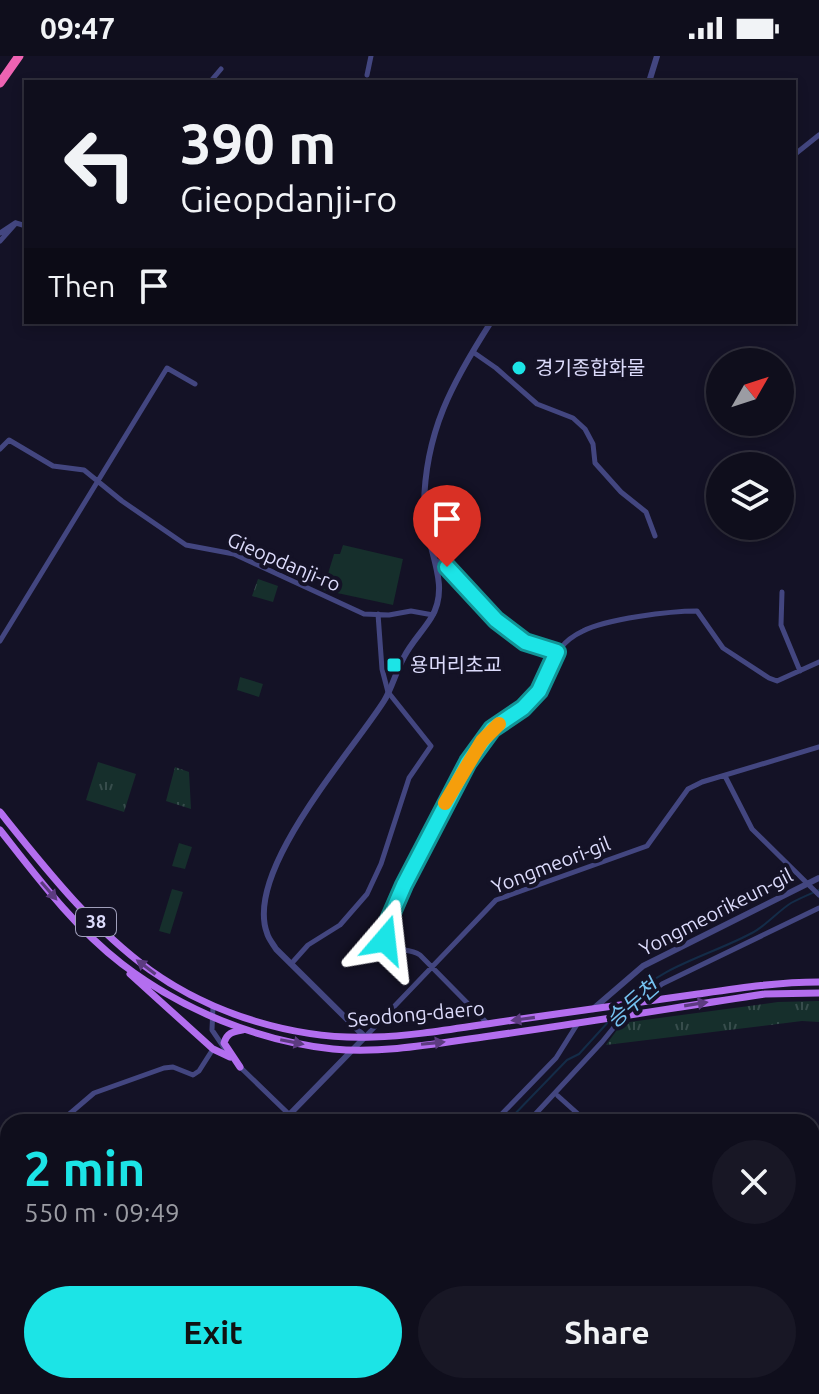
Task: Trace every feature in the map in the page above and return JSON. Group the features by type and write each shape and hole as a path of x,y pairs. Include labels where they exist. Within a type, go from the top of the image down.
{"highway":[{"path":"0,96 3,79 19,56"}],"main road":[{"name":"Seodong-daero","path":"0,812 58,884 123,949 178,989 213,1006 275,1027 365,1037 487,1024 758,985 819,982"},
{"name":"Seodong-daero","path":"0,830 78,924 121,963 151,984 212,1016 244,1029 300,1044 337,1049 447,1042 765,994 819,993"},
{"path":"121,963 213,1049 230,1057"},
{"path":"240,1067 224,1043 231,1032 244,1029"}],"street":[{"path":"367,75 371,56"},
{"path":"650,80 657,56"},
{"path":"212,80 221,69"},
{"path":"796,153 819,135"},
{"path":"0,241 16,223"},
{"path":"0,233 16,223 24,225"},
{"path":"290,1114 365,1037 276,949 267,933 265,896 270,877 292,833 388,692 404,657 434,615 440,589 424,527 430,443 450,394 490,324"},
{"path":"473,352 537,404 573,418 585,429 593,444 595,463 621,492 646,512 655,536"},
{"path":"0,641 167,368 195,384"},
{"name":"Gieopdanji-ro","path":"0,449 9,440 53,466 84,470 122,501 186,545 234,554 364,614 411,611 434,615"},
{"path":"434,560 447,567 496,620 525,642 557,652"},
{"path":"782,592 781,625 800,671"},
{"path":"487,1024 415,951 390,947 385,940 388,922 439,814 468,762 492,729 523,708 539,691 557,652 581,631 594,627 650,615 697,611 723,648 769,678 777,681 819,662"},
{"path":"291,964 308,945 340,925 367,894 381,864 409,778 431,746 388,692 382,669 378,614"},
{"name":"Yongmeori-gil","path":"365,1037 496,900 647,846 688,789 819,747"},
{"path":"725,776 752,829 819,895"},
{"name":"Yongmeorikeun-gil","path":"597,1008 643,966 810,886 819,878"},
{"path":"641,1000 662,984 819,908"},
{"path":"213,1006 212,1030 215,1039 288,1114"},
{"path":"535,1114 602,1042 621,1016"},
{"path":"502,1114 556,1058 582,1021"},
{"path":"69,1114 94,1093 164,1068 173,1067 193,1075 213,1049"},
{"path":"558,1096 578,1114"}],"green space":[{"path":"343,545 403,559 393,605 323,590 334,554 340,554"},
{"path":"258,579 278,586 273,602 252,596"},
{"path":"240,677 263,684 259,697 237,690"},
{"path":"98,762 136,774 124,812 86,800"},
{"path":"175,767 189,772 191,809 166,801"},
{"path":"179,843 192,847 185,869 172,866"},
{"path":"172,889 183,892 170,934 159,931"},
{"path":"819,1001 819,1022 802,1021 606,1045 622,1023 778,1002"}],"waterway":[{"name":"승두천","path":"628,1001 670,970 752,933 791,903 819,890"},
{"name":"승두천","path":"515,1114 567,1060 579,1054 610,1020"}],"slow traffic":[{"path":"445,803 482,741 499,724"}],"place":[{"name":"경기종합화물","path":"519,368"},
{"name":"용머리초교","path":"394,665"}],"route":[{"path":"385,940 384,931 404,885 468,762 492,729 531,701 544,682 557,652 525,642 496,620 447,567"}]}
